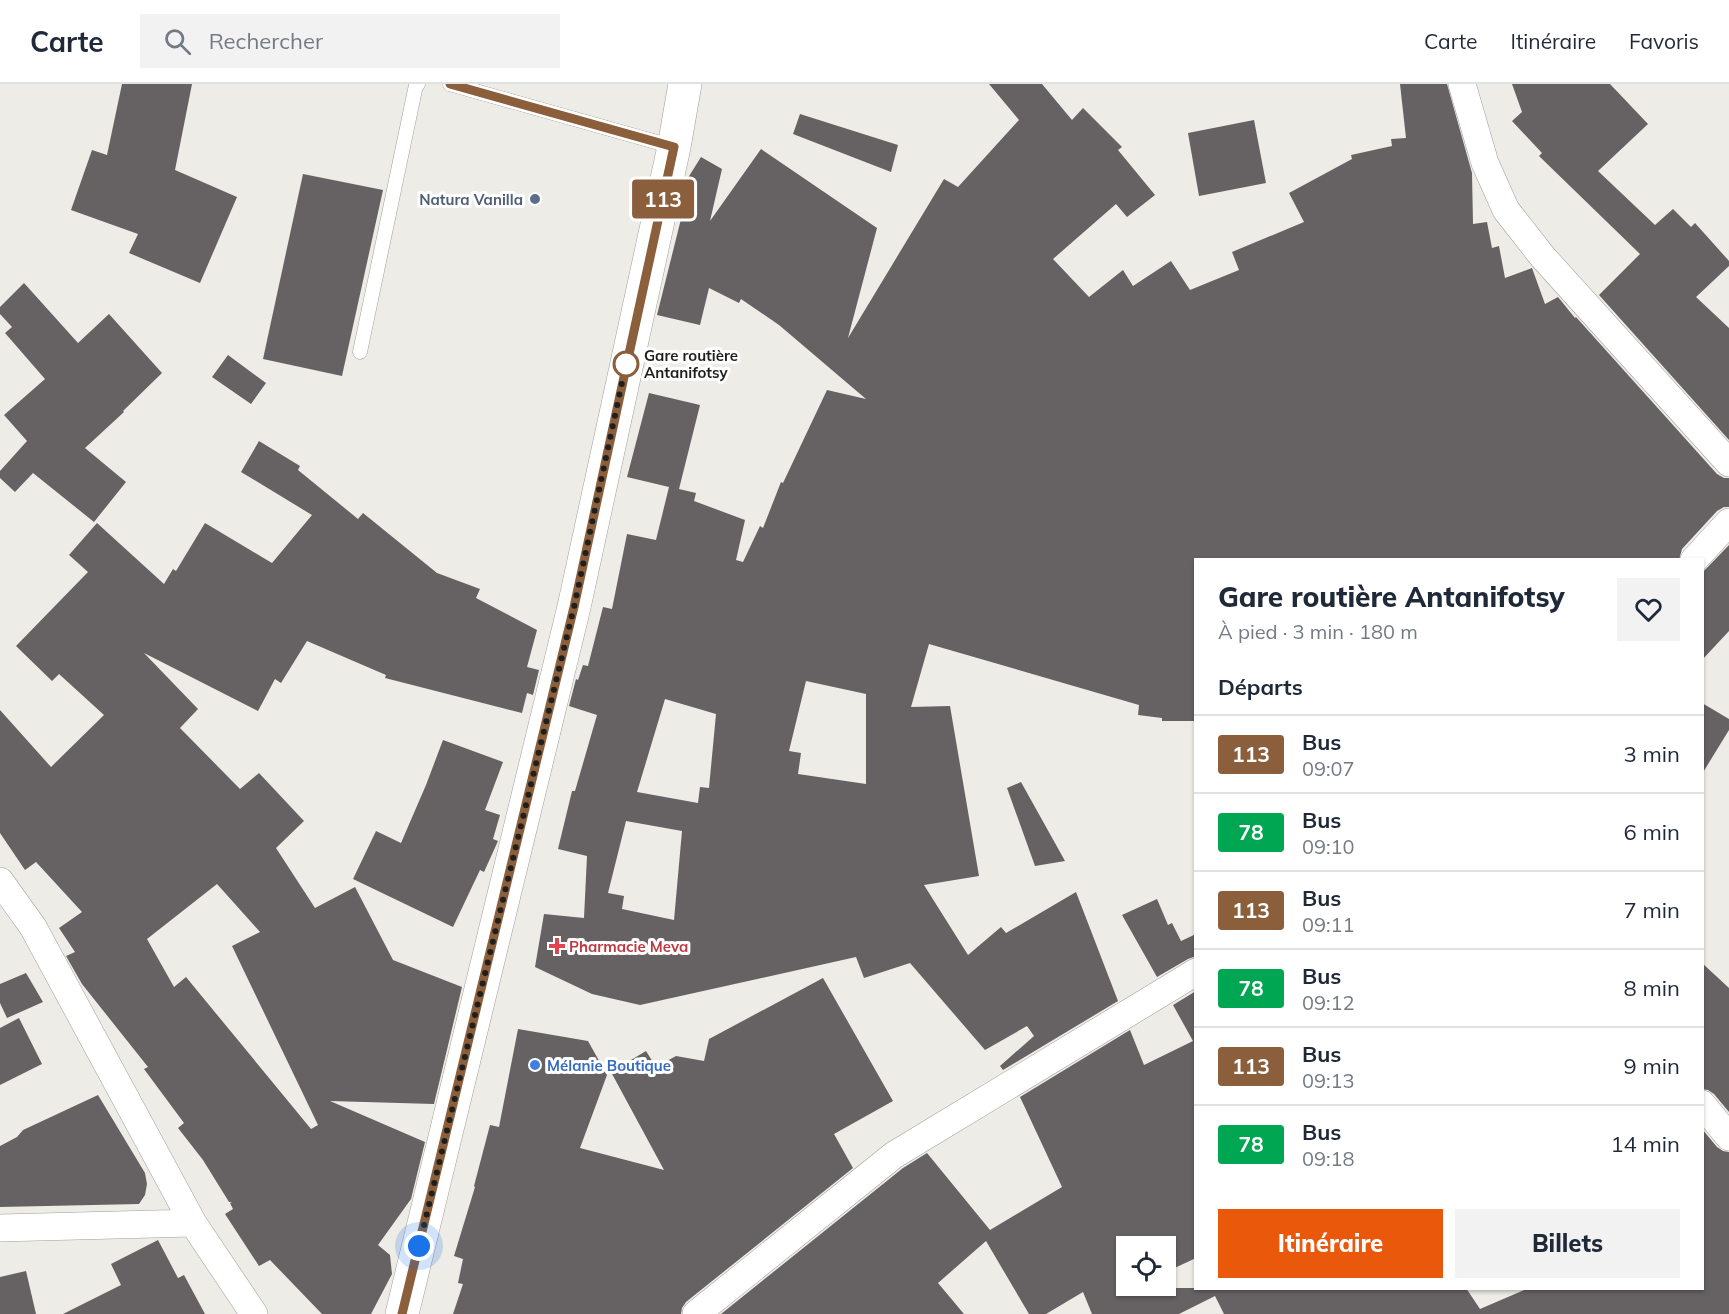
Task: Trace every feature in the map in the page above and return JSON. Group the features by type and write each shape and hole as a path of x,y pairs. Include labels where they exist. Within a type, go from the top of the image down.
{"main road":[{"path":"402,1314 574,607 674,147 685,84"}],"street":[{"path":"1462,84 1485,163 1506,210 1542,256 1729,463"},
{"path":"1696,558 1729,522"},
{"path":"0,881 33,927 193,1223 254,1314"},
{"path":"696,1314 894,1155 1194,973"},
{"path":"1704,1106 1729,1137"},
{"path":"0,1228 193,1223"}],"lane":[{"path":"360,351 418,84"},
{"path":"450,84 674,147"}],"building":[{"path":"122,84 192,84 175,170 237,197 200,283 129,253 138,234 71,210 92,150 107,155"},
{"path":"989,84 1042,84 1072,120 1083,108 1122,147 1118,150 1155,195 1127,217 1116,204 1053,259 1089,297 1123,270 1133,286 1171,261 1190,290 1239,270 1232,252 1304,222 1289,193 1352,159 1351,155 1392,146 1391,139 1406,138 1400,84 1447,84 1472,173 1473,224 1487,222 1492,248 1499,246 1505,278 1532,268 1545,304 1558,297 1717,474 1729,478 1729,507 1717,511 1682,549 1680,558 1194,558 1194,721 1162,721 1162,718 1138,715 1139,705 929,644 911,707 950,706 979,876 924,885 968,955 1001,927 1006,933 1076,892 1118,1001 1003,1070 1000,1066 1034,1036 1027,1026 985,1050 910,963 864,978 856,957 640,1005 592,994 535,967 544,914 584,918 587,856 558,849 572,791 575,791 597,715 569,706 576,679 578,680 583,665 588,666 603,607 612,609 627,534 656,540 669,487 627,477 649,393 700,405 679,489 696,493 694,501 745,520 736,560 743,562 760,526 763,528 781,482 783,483 827,390 866,399 779,325 741,299 739,303 709,288 700,325 657,315 690,183 686,181 701,157 722,169 710,221 761,149 877,228 848,338 944,179 958,187 1019,120","holes":["806,681 866,694 866,784 798,774 801,753 789,751","665,699 716,714 709,788 700,787 698,803 637,792","626,821 682,831 674,920 622,909 624,896 608,893"]},
{"path":"1512,84 1610,84 1648,124 1598,171 1655,225 1673,209 1691,227 1695,223 1729,261 1729,266 1696,297 1729,328 1729,440 1599,295 1640,254 1539,156 1542,153 1512,121 1522,112"},
{"path":"800,114 898,145 891,172 793,134"},
{"path":"1254,120 1266,183 1199,196 1188,133"},
{"path":"303,174 383,190 342,376 263,359"},
{"path":"24,283 78,343 109,314 162,373 85,448 126,482 94,522 33,473 15,492 0,478 0,471 27,441 4,415 45,379 5,333 12,327 0,314 0,307"},
{"path":"228,355 266,383 251,404 212,377"},
{"path":"259,441 300,466 298,470 358,519 363,513 437,573 480,589 476,598 537,630 527,667 539,670 533,695 527,693 522,713 385,678 386,675 307,641 281,683 275,679 258,711 144,653 198,709 180,728 240,789 259,773 304,821 276,848 315,908 355,887 393,960 462,987 434,1104 330,1101 425,1142 411,1199 378,1245 390,1255 392,1274 371,1314 322,1314 270,1260 259,1266 225,1214 233,1209 230,1203 232,1202 229,1202 203,1160 178,1128 184,1123 144,1069 148,1067 82,984 66,956 75,952 59,928 82,912 36,862 25,870 0,833 0,710 51,767 104,715 59,674 52,681 16,646 88,572 69,555 97,523 164,584 173,569 176,571 205,523 272,563 312,515 241,472","holes":["217,884 260,932 232,946 318,1125 311,1129 186,977 174,987 147,939"]},
{"path":"1729,545 1729,631 1704,658 1704,571"},
{"path":"1704,704 1729,719 1729,730 1704,771"},
{"path":"443,740 503,762 485,810 500,815 493,839 498,841 484,872 480,870 453,927 353,879 376,831 401,843"},
{"path":"1021,782 1065,861 1035,866 1007,788"},
{"path":"1157,899 1168,925 1172,923 1181,941 1194,935 1194,957 1157,977 1122,915"},
{"path":"1704,965 1729,988 1729,1112 1708,1090 1704,1089"},
{"path":"26,973 43,1002 7,1018 0,1003 0,984"},
{"path":"823,978 893,1101 834,1134 853,1168 686,1302 681,1314 453,1314 463,1284 458,1283 463,1259 454,1256 475,1187 490,1125 499,1127 518,1029 588,1041 607,1075 580,1148 664,1170 611,1072 646,1051 656,1067 676,1056 704,1061 709,1039"},
{"path":"1194,992 1194,1259 1176,1267 1176,1236 1116,1236 1116,1296 1176,1296 1176,1288 1194,1288 1194,1290 1467,1290 1480,1309 1524,1290 1704,1290 1704,1131 1717,1147 1729,1152 1729,1314 1224,1314 1215,1296 1179,1314 1092,1314 1083,1292 1046,1314 1029,1314 986,1241 938,1283 964,1314 721,1314 903,1168 927,1153 990,1230 1062,1187 1020,1097 1130,1030 1144,1065 1193,1041 1173,1005"},
{"path":"19,1018 42,1064 0,1085 0,1028"},
{"path":"98,1095 145,1173 147,1184 145,1195 139,1204 0,1207 0,1146 17,1137 23,1130"},
{"path":"158,1240 178,1278 184,1275 205,1314 63,1314 121,1285 111,1264"},
{"path":"26,1271 36,1314 0,1314 0,1277"}],"bus line":[{"name":"113","path":"402,1314 574,607 674,147 450,84"}],"place":[{"name":"Natura Vanilla","path":"535,199"},
{"name":"Gare routière Antanifotsy","path":"626,364"},
{"name":"Pharmacie Meva","path":"557,946"},
{"name":"Mélanie Boutique","path":"535,1065"}],"route":[{"path":"419,1246 574,607 626,364"}]}
